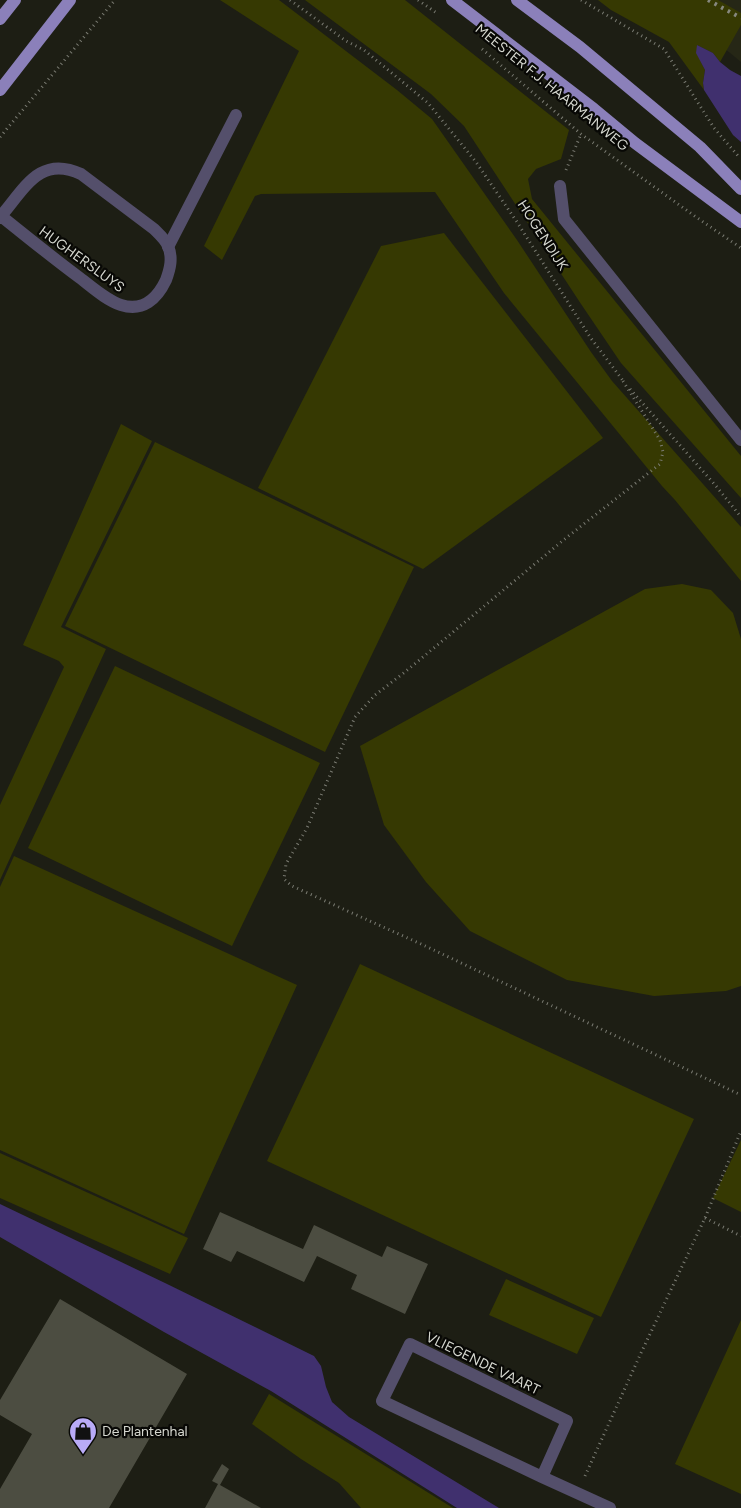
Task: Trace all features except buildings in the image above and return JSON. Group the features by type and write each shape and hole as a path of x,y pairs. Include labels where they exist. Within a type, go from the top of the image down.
{"main road":[{"path":"0,19 15,0"},
{"path":"0,90 70,0"},
{"name":"MEESTER F.J. HAARMANWEG","path":"452,0 635,143 741,222"},
{"path":"517,0 580,47 700,147 741,189"}],"street":[{"path":"168,247 236,115"},
{"name":"HUGHERSLUYS","path":"58,167 70,169 81,174 162,237 168,247 171,258 170,270 160,292 153,300 133,307 122,305 104,296 1,217 35,176 45,170 58,167"},
{"name":"HOGENDIJK","path":"560,186 564,218 741,440"},
{"name":"VLIEGENDE VAART","path":"542,1477 567,1420 410,1344 382,1400 542,1477 610,1508"}],"path":[{"path":"0,137 115,0"},
{"name":"HOGENDIJK","path":"290,0 346,42 364,50 428,103 476,162 517,222 590,337 623,381 741,516"},
{"path":"418,0 440,16"},
{"path":"581,0 664,49 714,128 741,160"},
{"name":"MEESTER F.J. HAARMANWEG","path":"477,45 581,134 741,248"},
{"path":"560,186 581,134"},
{"path":"623,381 660,440 663,452 660,464 566,538 375,695 355,717 307,828 286,864 284,879 292,886 741,1095"},
{"path":"577,1493 705,1218 741,1130"},
{"path":"705,1218 741,1236"}],"shaded area":[{"path":"220,0 279,0 432,119 517,240 612,381 741,527 741,581 504,293 435,192 261,194 255,196 222,260 204,246 299,51"},
{"path":"305,0 405,0 569,130 561,159 536,169 528,179 532,199 741,456 741,498 621,363 464,126 431,94"},
{"path":"598,0 718,0 741,13 741,25 720,62 713,53 697,45 705,70 704,90 669,42 611,10"},
{"path":"666,0 741,0 741,62"},
{"path":"697,45 713,53 720,62 741,76 741,142 733,135 704,90 705,70 696,53"},
{"path":"444,233 603,438 423,569 258,488 381,246"},
{"path":"121,424 152,441 61,627 106,649 0,880 0,805 64,667 59,661 23,645"},
{"path":"155,442 414,567 325,752 65,626"},
{"path":"682,584 711,590 733,613 741,639 741,986 726,991 654,996 567,980 470,931 426,882 384,825 360,746 645,589"},
{"path":"115,666 320,763 232,946 28,848"},
{"path":"14,856 297,985 184,1234 0,1150 0,887"},
{"path":"360,964 694,1119 601,1317 267,1161"},
{"path":"741,1140 741,1212 713,1198"},
{"path":"0,1153 188,1238 170,1274 0,1198"},
{"path":"0,1204 314,1356 321,1366 332,1402 349,1417 499,1508 457,1508 271,1391 164,1332 0,1237"},
{"path":"506,1279 594,1318 577,1354 489,1315"},
{"path":"741,1320 741,1494 675,1464"},
{"path":"269,1394 453,1508 361,1508 339,1483 252,1424"}],"railway":[{"path":"708,0 741,18"}],"place":[{"name":"De Plantenhal","path":"83,1455"}]}
